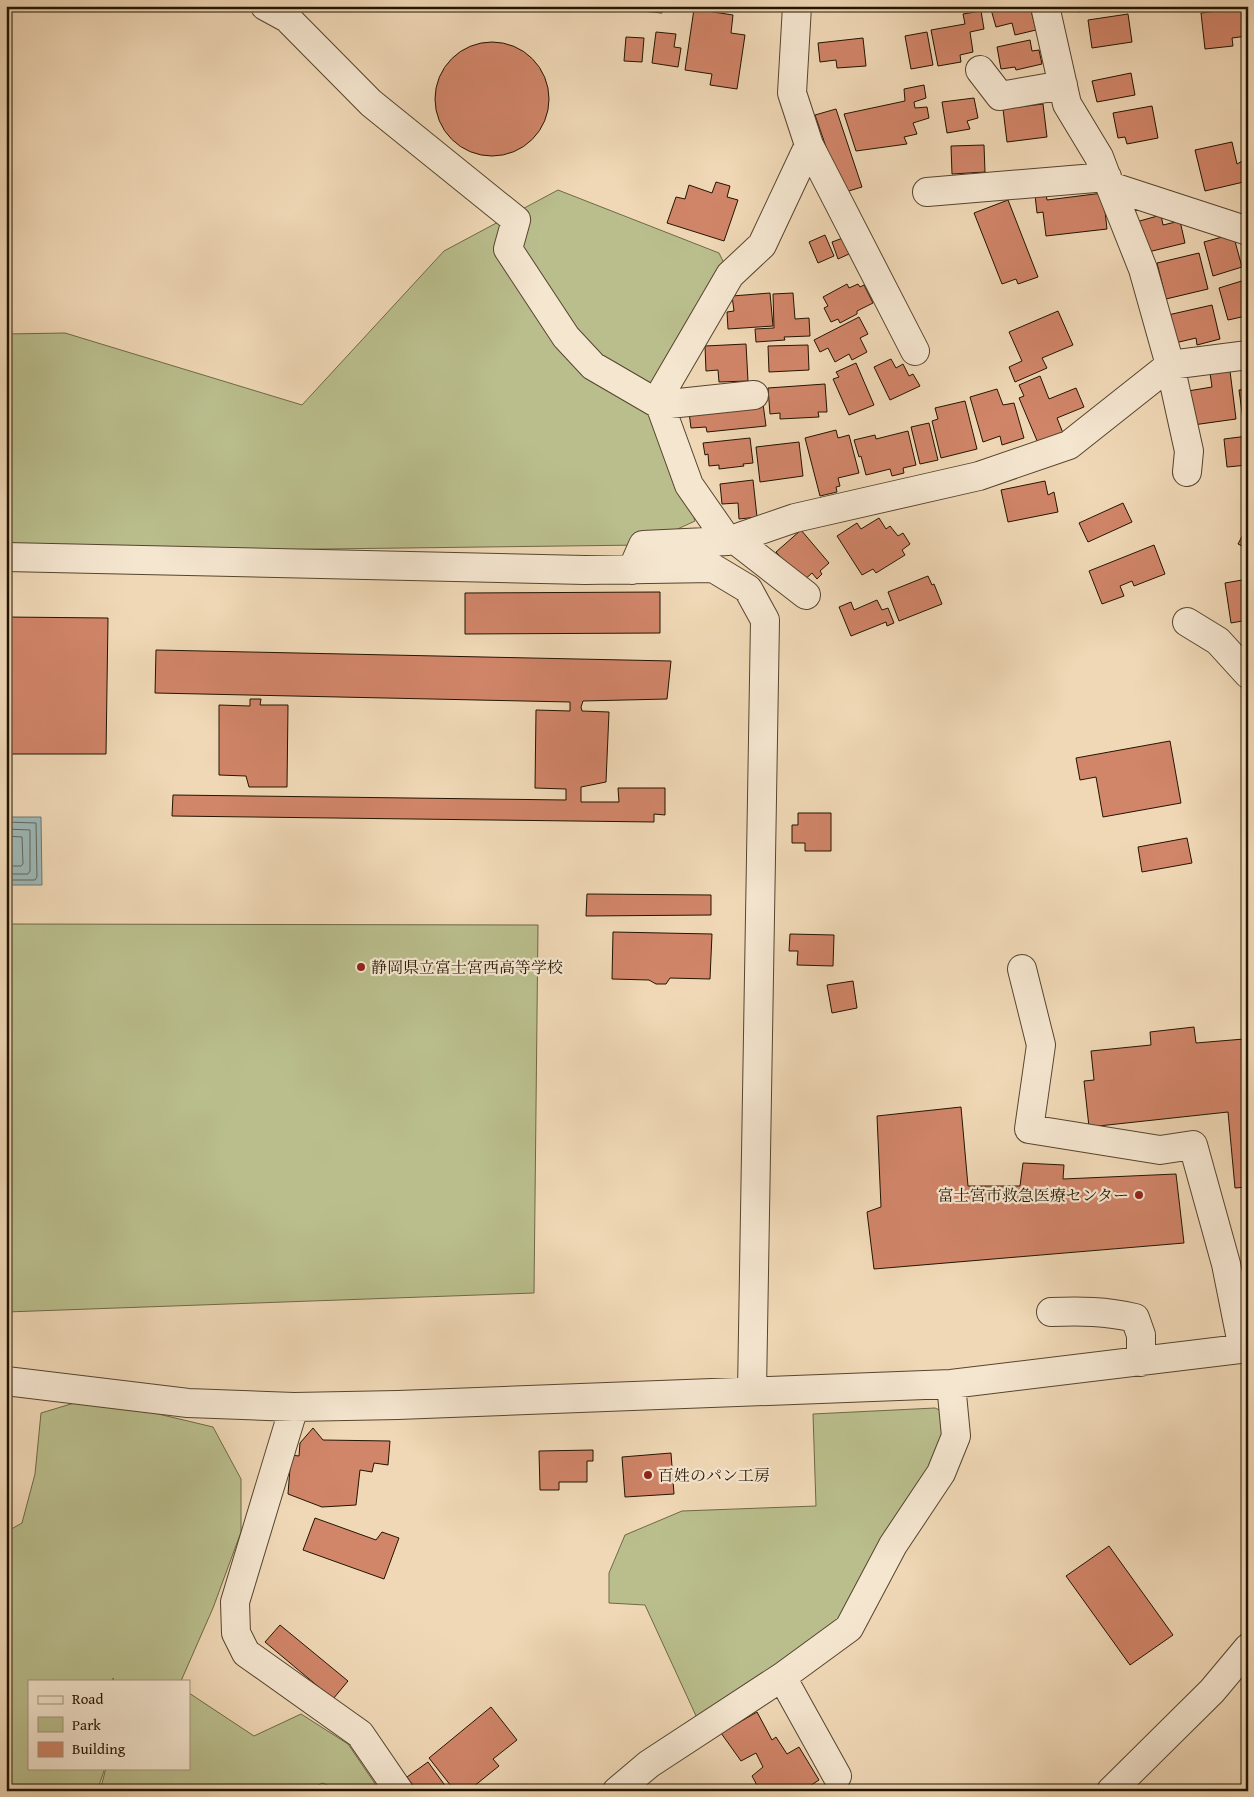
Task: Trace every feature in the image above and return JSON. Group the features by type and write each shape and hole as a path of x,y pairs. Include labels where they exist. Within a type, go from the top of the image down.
{"street":[{"path":"265,6 287,18 371,103 516,220 508,249 566,337 592,366 660,404 754,395"},
{"path":"797,6 792,92 809,145 915,351"},
{"path":"1045,6 1067,104 1099,158 1143,269 1170,365 1189,451 1186,472"},
{"path":"980,70 1000,96 1063,85"},
{"path":"806,595 732,540 688,485 660,404 663,390 670,376 730,275 762,245 809,145"},
{"path":"927,192 1108,181 1248,231"},
{"path":"632,570 642,545 732,540 795,518 979,476 1069,446 1170,365 1248,355"},
{"path":"6,557 585,570 713,568 748,589 765,620 752,1391"},
{"path":"1187,622 1218,641 1248,674"},
{"path":"6,1381 188,1403 294,1407 398,1405 951,1384 1245,1349 1237,1262 1193,1145 1160,1150 1029,1129 1041,1046 1022,969"},
{"path":"1051,1312 1090,1310 1135,1318 1141,1335 1141,1362"},
{"path":"617,1791 649,1764 782,1677 849,1628 893,1545 941,1473 956,1436 951,1384"},
{"path":"294,1407 235,1602 236,1633 246,1653 360,1734 399,1791"},
{"path":"1111,1791 1212,1691 1248,1648"},
{"path":"782,1677 836,1776"}],"green space":[{"path":"558,190 719,253 730,275 660,405 695,521 643,545 6,553 6,334 65,333 302,405 444,251"},
{"path":"6,924 538,925 534,1293 6,1312"},
{"path":"91,1398 213,1427 241,1479 241,1532 213,1608 181,1680 114,1680 113,1678 113,1680 28,1680 28,1770 104,1770 97,1791 6,1791 6,1532 22,1523 35,1474 41,1413"},
{"path":"935,1408 944,1412 947,1435 843,1621 697,1718 645,1605 609,1603 609,1573 625,1535 682,1511 816,1506 813,1414"},
{"path":"190,1694 254,1736 301,1714 348,1744 380,1791 343,1791 322,1783 309,1791 100,1791 105,1770 190,1770"}],"water":[{"path":"6,817 41,817 42,885 6,885"}],"building":[{"path":"641,6 663,6 662,13 641,11"},
{"path":"990,6 1030,6 1036,30 1015,35 1012,23 996,27"},
{"path":"1077,6 1111,6 1078,12"},
{"path":"1244,8 1247,36 1232,38 1233,46 1205,49 1201,13"},
{"path":"694,9 733,15 731,33 745,35 737,89 710,85 712,74 685,70"},
{"path":"981,11 984,29 970,32 973,52 960,55 961,62 938,66 931,30 965,24 963,14"},
{"path":"1128,14 1132,42 1092,48 1088,20"},
{"path":"656,32 676,34 674,47 681,48 678,67 652,63"},
{"path":"927,32 933,65 911,69 905,36"},
{"path":"626,37 644,38 642,62 624,61"},
{"path":"863,38 866,66 837,68 836,60 820,62 818,43"},
{"path":"1030,40 1032,51 1039,50 1042,64 1016,70 1015,67 1001,69 997,47"},
{"path":"492,42 514,46 532,59 545,77 549,99 545,121 532,139 514,152 492,156 470,152 452,139 439,121 435,99 439,77 452,59 470,46"},
{"path":"1131,73 1135,95 1097,102 1092,81"},
{"path":"924,85 926,98 914,102 915,108 927,107 929,118 913,123 917,134 904,137 907,144 856,151 844,114 905,101 904,89"},
{"path":"974,98 978,118 967,121 970,129 947,133 942,102"},
{"path":"1043,104 1047,137 1007,142 1003,109"},
{"path":"1152,106 1158,138 1127,144 1125,137 1118,138 1113,113"},
{"path":"836,109 862,187 842,193 815,115"},
{"path":"1232,142 1237,164 1246,159 1248,181 1205,191 1195,150"},
{"path":"984,145 985,172 952,174 951,146"},
{"path":"716,182 730,186 727,197 738,200 724,241 667,223 676,197 685,199 689,185 712,193"},
{"path":"1103,193 1107,229 1046,236 1043,212 1037,213 1035,195 1046,194 1047,200"},
{"path":"1008,200 1038,277 1018,284 1016,279 1002,284 974,213"},
{"path":"1161,215 1163,225 1180,221 1185,243 1144,253 1136,222"},
{"path":"1233,234 1242,267 1213,276 1204,242"},
{"path":"825,235 834,256 818,263 809,242"},
{"path":"843,238 849,254 838,259 832,242"},
{"path":"1199,253 1208,289 1166,299 1157,263"},
{"path":"1245,280 1248,288 1248,308 1244,309 1246,316 1228,320 1219,288"},
{"path":"847,284 849,288 858,284 860,287 864,285 873,303 840,323 838,319 831,322 824,308 828,306 823,297"},
{"path":"770,293 773,326 728,329 727,312 734,311 732,296"},
{"path":"793,293 795,319 809,318 810,336 784,337 785,340 756,342 755,329 774,328 773,294"},
{"path":"1212,305 1220,339 1197,345 1196,338 1175,343 1168,315"},
{"path":"1058,311 1073,345 1042,358 1047,368 1015,382 1009,367 1022,361 1009,332"},
{"path":"859,317 868,334 860,338 867,352 852,360 849,354 835,362 828,348 820,352 814,340"},
{"path":"746,344 748,381 719,382 718,370 706,371 705,346"},
{"path":"808,345 809,370 769,372 768,346"},
{"path":"891,359 896,368 903,364 909,376 913,374 920,386 890,400 874,367"},
{"path":"856,363 874,405 849,415 833,379 839,377 836,372"},
{"path":"1230,371 1236,419 1193,425 1188,391 1212,387 1210,373"},
{"path":"1040,376 1049,399 1076,388 1084,407 1057,418 1063,433 1038,443 1019,398 1024,396 1019,385"},
{"path":"825,384 827,412 818,412 819,417 780,419 780,413 770,414 768,388"},
{"path":"997,389 1003,405 1014,403 1024,438 1002,445 1000,436 983,442 970,397"},
{"path":"1248,389 1248,427 1244,427 1239,390"},
{"path":"965,401 977,449 941,458 932,421 938,419 935,408"},
{"path":"763,404 766,426 707,432 706,427 691,428 689,412"},
{"path":"929,423 938,460 920,464 911,427"},
{"path":"836,430 838,438 849,435 859,473 838,478 840,486 836,487 837,492 820,496 805,438"},
{"path":"908,431 916,465 903,468 904,473 892,476 890,469 866,475 854,440 875,435 876,439"},
{"path":"1248,436 1248,465 1227,467 1224,439"},
{"path":"750,438 753,463 719,469 719,465 709,466 708,454 705,455 703,443"},
{"path":"799,442 803,476 760,482 756,447"},
{"path":"753,480 757,517 739,519 738,503 722,504 720,484"},
{"path":"1045,481 1048,495 1054,492 1058,512 1008,522 1001,490"},
{"path":"1123,503 1132,522 1088,542 1079,523"},
{"path":"879,518 886,529 890,526 898,536 903,533 910,544 902,550 905,555 876,573 873,569 862,575 837,536 857,523 861,529"},
{"path":"1248,525 1248,549 1238,544"},
{"path":"801,530 829,563 820,571 822,574 817,579 812,573 802,582 776,552"},
{"path":"1154,545 1165,574 1134,586 1132,581 1120,586 1124,596 1102,604 1089,571"},
{"path":"928,576 932,585 934,584 942,604 899,621 888,592"},
{"path":"1248,579 1248,620 1231,623 1225,583"},
{"path":"660,592 660,633 465,634 465,593"},
{"path":"877,600 882,610 888,608 894,623 887,626 886,622 851,636 839,607 851,602 854,610"},
{"path":"6,617 108,618 106,754 6,754"},
{"path":"156,650 671,661 667,699 583,701 581,707 582,711 609,712 606,782 581,787 581,802 619,802 618,788 665,788 665,815 654,814 654,822 172,816 173,795 566,800 566,789 535,788 536,710 570,711 570,702 155,693"},
{"path":"250,699 261,699 260,705 288,705 287,787 249,787 246,776 219,775 219,705 250,706"},
{"path":"1170,741 1181,803 1103,817 1096,777 1080,780 1076,758"},
{"path":"798,813 831,813 831,851 805,851 805,843 792,843 792,825 798,825"},
{"path":"1187,838 1192,863 1142,872 1138,847"},
{"path":"587,894 711,895 711,915 586,916"},
{"path":"613,932 712,934 710,979 670,978 666,984 656,984 649,980 612,979"},
{"path":"790,934 834,935 833,966 797,965 798,951 789,951"},
{"path":"853,981 857,1008 832,1013 827,985"},
{"path":"1194,1027 1196,1043 1244,1039 1248,1068 1248,1187 1235,1188 1228,1112 1089,1127 1084,1081 1094,1080 1091,1051 1151,1045 1150,1032"},
{"path":"961,1107 968,1186 1020,1186 1023,1163 1064,1165 1063,1179 1176,1174 1184,1243 874,1269 867,1212 881,1207 877,1116"},
{"path":"313,1428 323,1440 390,1441 388,1465 374,1463 372,1472 360,1470 356,1505 322,1507 288,1494 291,1455 299,1456 300,1443"},
{"path":"593,1450 593,1461 587,1461 587,1482 559,1482 559,1490 540,1490 539,1451"},
{"name":"百姓のパン工房","path":"671,1453 674,1494 625,1497 622,1457"},
{"path":"315,1518 376,1540 382,1532 399,1538 384,1579 303,1550"},
{"path":"1109,1546 1173,1635 1130,1665 1066,1576"},
{"path":"280,1625 348,1681 333,1699 265,1642"},
{"path":"491,1707 517,1740 493,1759 499,1766 468,1791 455,1791 429,1758"},
{"path":"757,1712 772,1740 776,1737 787,1754 799,1747 819,1780 802,1791 760,1791 752,1776 763,1767 756,1753 741,1761 721,1733"},
{"path":"428,1762 449,1791 417,1791 407,1777"}],"place":[{"name":"静岡県立富士宮西高等学校","path":"361,967"},
{"name":"富士宮市救急医療センター","path":"1139,1195"},
{"name":"百姓のパン工房","path":"648,1475"}]}
